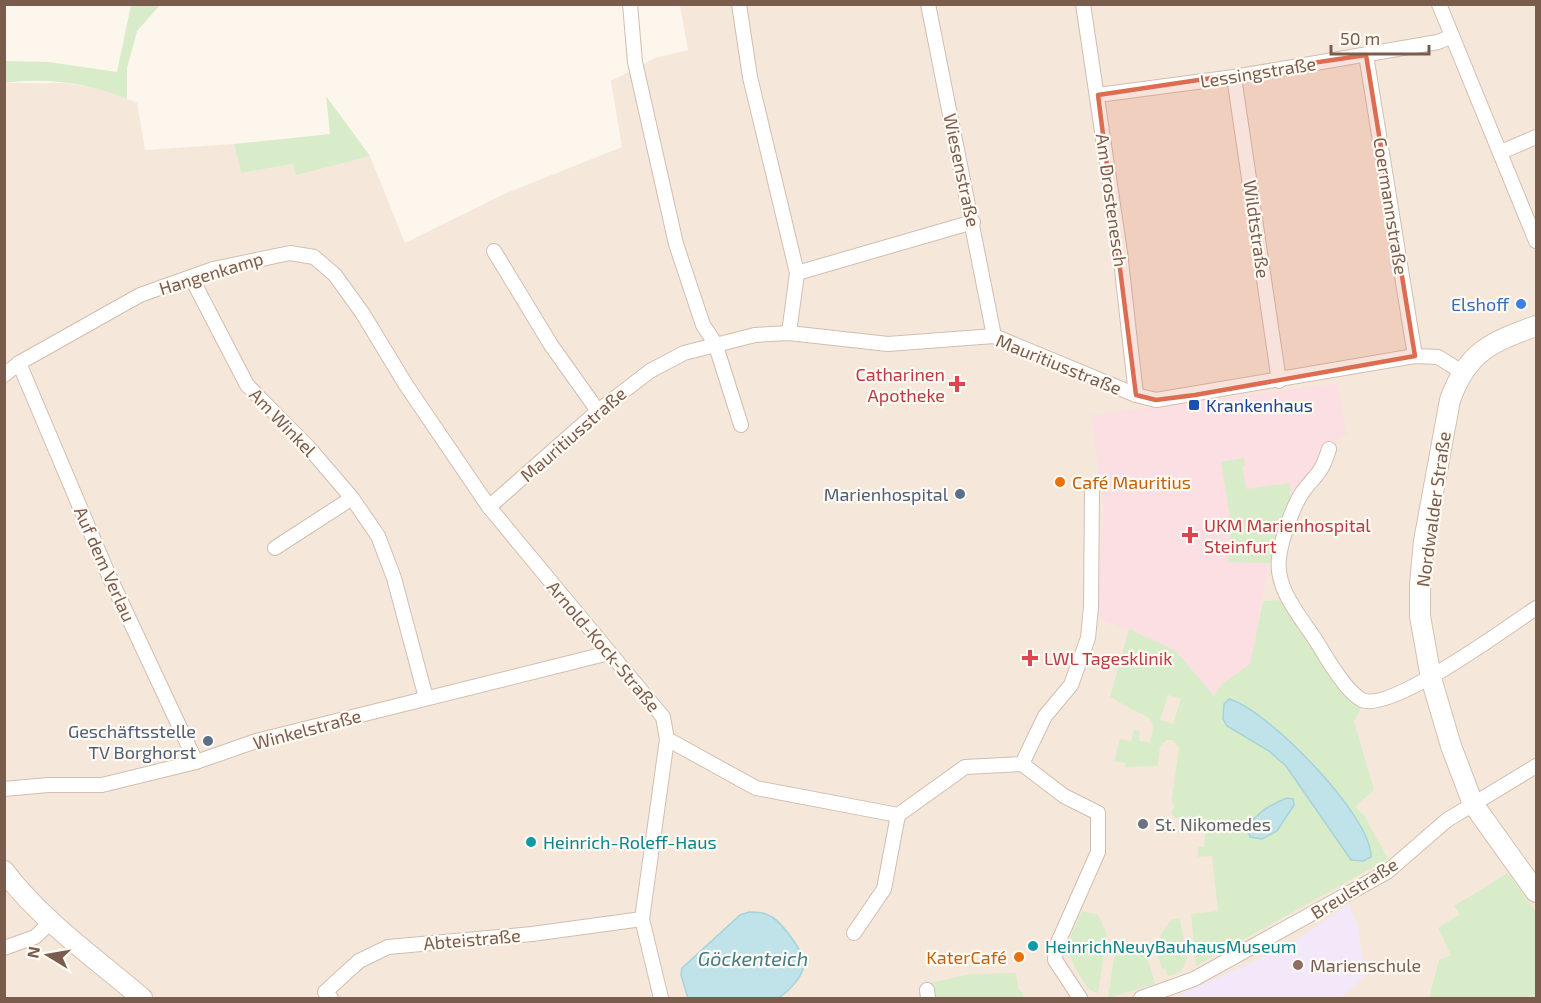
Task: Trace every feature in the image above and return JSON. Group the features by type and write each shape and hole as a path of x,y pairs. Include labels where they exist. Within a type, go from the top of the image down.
{"street":[{"path":"630,4 635,62 676,244 703,325 715,344 741,424"},
{"path":"739,4 750,77 797,273 789,333"},
{"name":"Wiesenstraße","path":"928,4 994,336"},
{"name":"Am Drostenesch","path":"1083,4 1098,95 1136,395"},
{"path":"1439,4 1536,241"},
{"name":"Lessingstraße","path":"1098,95 1234,77 1438,42 1452,36"},
{"name":"Coermannstraße","path":"1366,55 1415,356"},
{"name":"Wildtstraße","path":"1234,77 1279,381"},
{"path":"1501,152 1536,137"},
{"path":"797,273 973,222"},
{"path":"494,251 551,345 598,411"},
{"name":"Hangenkamp","path":"4,375 19,363 140,295 213,269 290,253 314,257 324,264 363,314 406,384 489,507"},
{"name":"Am Winkel","path":"192,277 247,385 310,449 351,498 378,536 394,578 426,699"},
{"name":"Nordwalder Straße","path":"1536,326 1508,336 1479,352 1462,372 1450,400 1429,513 1420,584 1420,616 1431,678 1451,746 1473,804 1536,892"},
{"name":"Mauritiusstraße","path":"489,507 598,411 650,371 684,353 755,335 789,333 888,344 994,336 1136,395 1156,400 1279,381 1415,356 1438,357 1462,372"},
{"name":"Auf dem Verlau","path":"19,363 109,576 196,762"},
{"path":"1329,448 1322,472 1304,491 1286,533 1277,573 1286,592 1338,674 1360,699 1370,702 1382,700 1431,678 1536,608"},
{"path":"1022,764 1045,716 1071,685 1088,638 1091,607 1092,488"},
{"path":"275,548 351,498"},
{"name":"Arnold-Kock-Straße","path":"489,507 663,717 667,740"},
{"name":"Winkelstraße","path":"4,789 102,784 196,762 256,741 609,653"},
{"path":"661,999 642,920 667,740 756,788 898,815"},
{"path":"854,933 884,889 898,815 965,767 1022,764 1064,795 1098,813 1098,852 1056,947 1055,960 1080,999"},
{"name":"Breulstraße","path":"1141,999 1194,979 1387,872 1447,820 1536,766"},
{"path":"4,871 51,922 142,999"},
{"name":"Abteistraße","path":"331,999 325,992 359,961 388,947 532,934 642,920"},
{"path":"4,948 35,937 51,922"}],"highlighted area":[{"path":"1366,55 1415,356 1195,395 1156,400 1136,395 1098,95"}],"shaded area":[{"path":"680,5 1536,5 1536,998 5,998 5,83 64,83 104,89 137,103 145,150 234,144 241,173 293,164 296,174 370,156 405,243 504,194 622,147 611,81 655,58 688,50"},
{"name":"UKM Marienhospital Steinfurt","path":"1337,383 1347,434 1324,447 1313,471 1290,499 1269,563 1250,664 1222,684 1214,696 1176,651 1094,616 1104,507 1091,415"},
{"path":"1349,904 1358,927 1365,977 1340,998 1172,998 1286,947"}],"green space":[{"path":"131,5 160,5 137,31 127,68 127,99 83,85 51,81 5,83 5,61 49,62 117,72"},
{"path":"326,96 370,156 296,175 293,164 241,173 234,144 330,134"},
{"path":"1244,458 1245,465 1242,466 1246,489 1290,483 1290,499 1269,563 1228,562 1231,524 1221,462"},
{"path":"1278,600 1284,604 1362,706 1354,721 1374,790 1355,807 1364,815 1388,859 1196,966 1191,914 1218,911 1212,856 1198,857 1198,847 1204,847 1207,819 1175,818 1171,813 1174,807 1172,799 1179,747 1173,740 1167,740 1160,746 1158,766 1125,767 1125,763 1114,761 1120,739 1131,741 1134,730 1140,731 1139,741 1150,742 1153,729 1148,718 1110,697 1129,629 1176,651 1214,696 1222,684 1250,664 1263,601","holes":["1168,695 1181,699 1173,724 1160,720","1240,702 1299,749 1350,811 1367,837 1371,857 1356,862 1286,766 1269,751 1227,726 1223,719 1224,704"]},
{"path":"1508,873 1536,912 1536,998 1429,998 1439,960 1451,955 1438,928 1460,914 1454,906"},
{"path":"1082,911 1098,915 1107,934 1098,993 1084,983 1069,951 1070,938"},
{"path":"1180,918 1187,959 1181,972 1168,976 1165,968 1162,969 1157,948 1158,942 1172,919"},
{"path":"1127,946 1134,947 1144,954 1150,965 1155,984 1108,998 1114,957"},
{"path":"1016,973 1018,988 1024,996 1020,998 932,998 929,983 971,974"}],"water":[{"path":"1229,699 1246,707 1267,722 1315,766 1355,816 1367,839 1371,857 1363,861 1351,860 1286,766 1269,751 1227,726 1223,719 1224,704"},
{"path":"1287,798 1293,799 1294,805 1277,831 1262,839 1250,837 1249,830 1255,818 1261,812"},
{"name":"Göckenteich","path":"749,912 764,913 772,917 792,939 804,961 797,980 778,998 688,998 681,975 682,968 740,915"}],"place":[{"name":"Elshoff","path":"1521,304"},
{"name":"Catharinen Apotheke","path":"957,384"},
{"name":"Krankenhaus","path":"1194,405"},
{"name":"Café Mauritius","path":"1060,482"},
{"name":"Marienhospital","path":"960,494"},
{"name":"UKM Marienhospital Steinfurt","path":"1190,535"},
{"name":"LWL Tagesklinik","path":"1030,658"},
{"name":"Geschäftsstelle TV Borghorst","path":"208,741"},
{"name":"St. Nikomedes","path":"1143,824"},
{"name":"Heinrich-Roleff-Haus","path":"531,842"},
{"name":"HeinrichNeuyBauhausMuseum","path":"1033,946"},
{"name":"KaterCafé","path":"1019,957"},
{"name":"Marienschule","path":"1298,965"}]}
